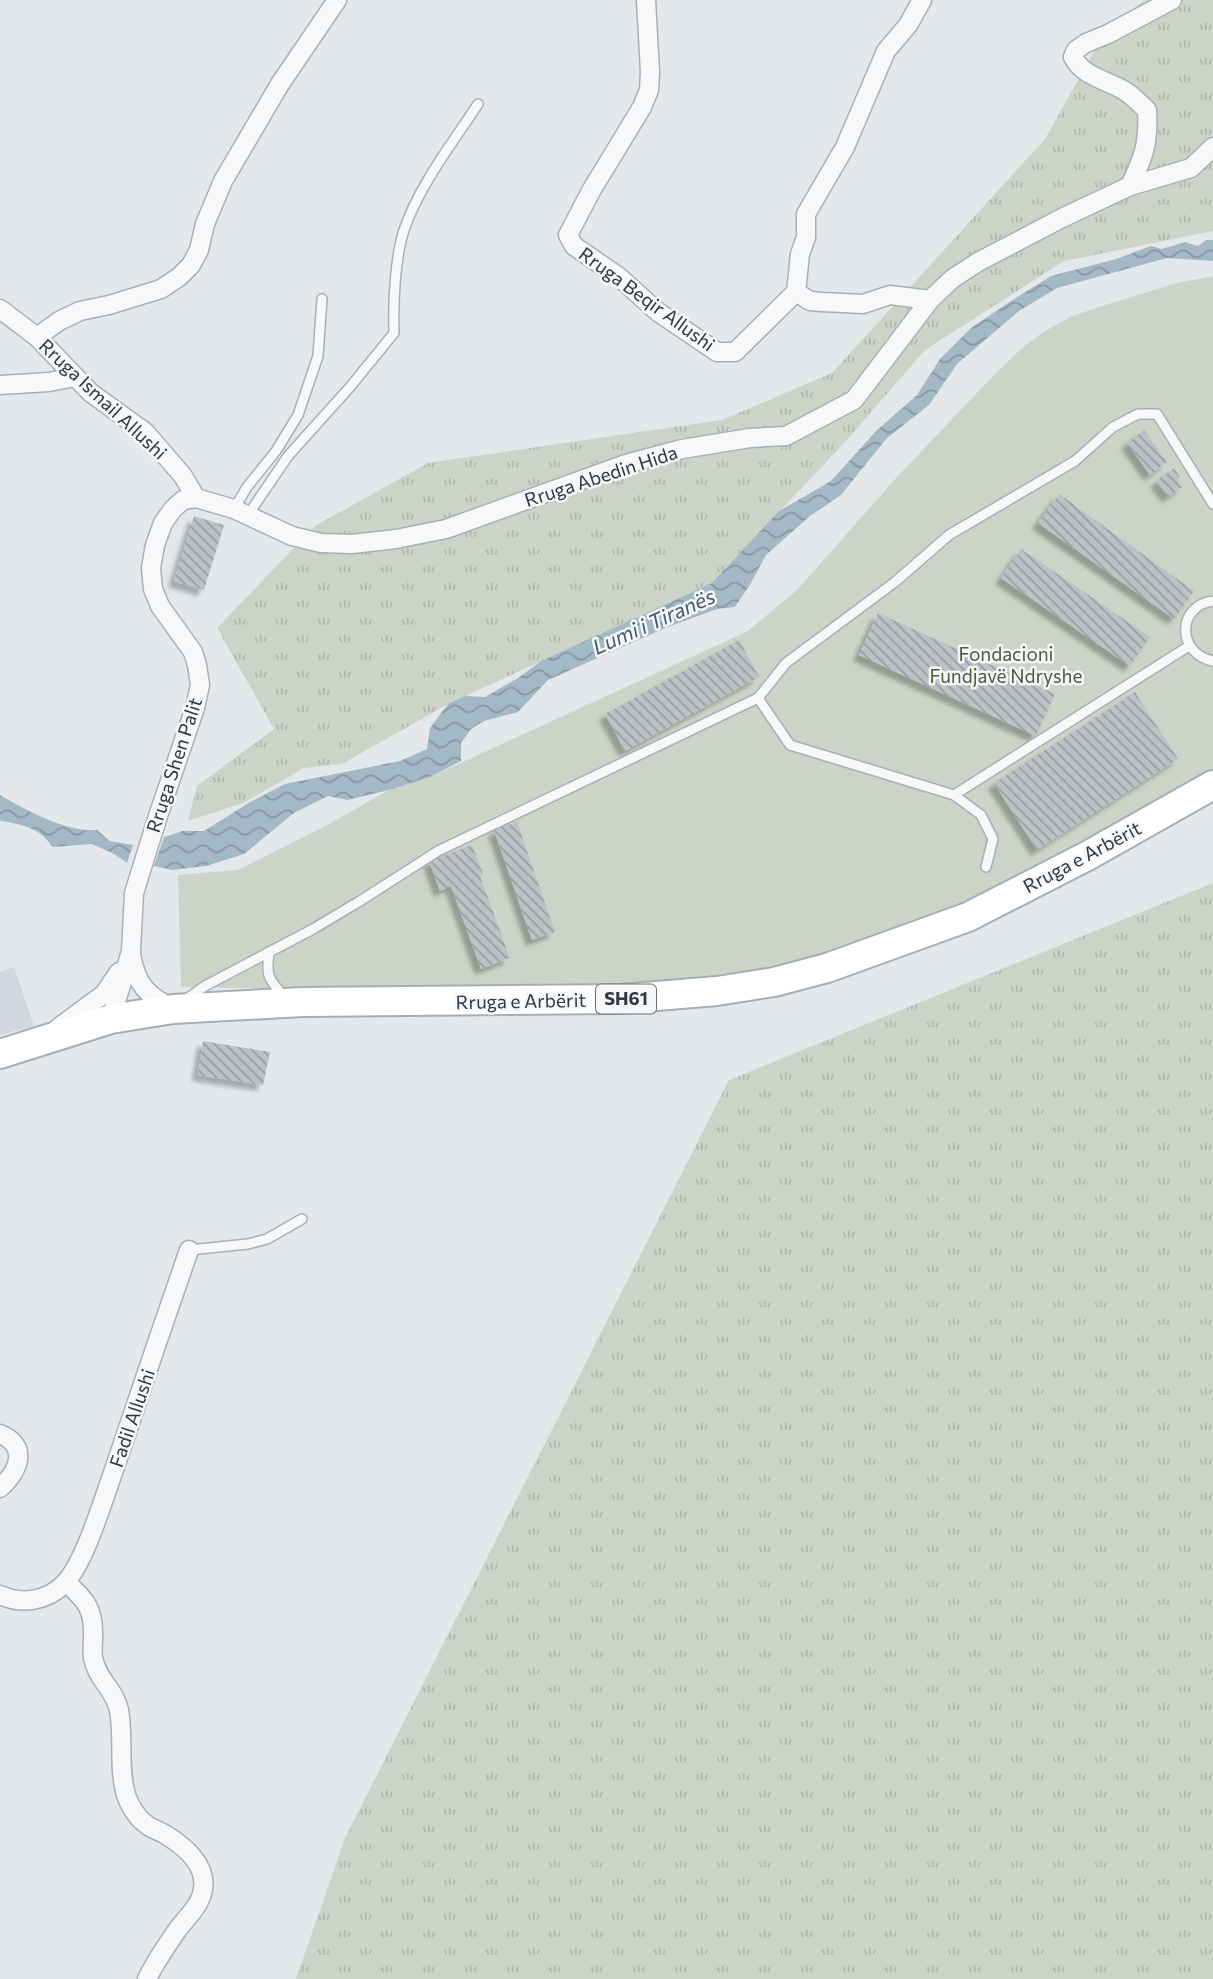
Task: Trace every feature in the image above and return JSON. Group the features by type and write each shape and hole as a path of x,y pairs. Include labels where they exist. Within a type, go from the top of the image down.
{"main road":[{"name":"Rruga e Arbërit","path":"0,1054 111,1019 173,1009 290,1003 620,999 717,991 774,982 827,968 968,917 1089,855 1213,785"}],"street":[{"path":"37,337 59,321 80,311 161,289 191,265 199,250 208,215 223,181 280,84 337,0"},
{"name":"Rruga Beqir Allushi","path":"646,0 649,90 642,107 591,191 568,235 574,246 619,277 658,312 716,352 735,352 796,292"},
{"path":"922,0 908,25 886,51 845,147 806,214 806,237 800,254 796,292 810,301 863,303 890,295 930,300"},
{"path":"1130,186 1144,155 1148,128 1147,110 1125,91 1085,71 1077,65 1073,57 1076,50 1086,43 1172,0"},
{"name":"Rruga Abedin Hida","path":"196,498 241,512 292,536 321,543 352,544 396,539 446,528 626,464 682,449 750,438 786,436 854,400 930,300 952,279 978,262 1062,218 1130,186 1191,168 1213,148"},
{"name":"Rruga Ismail Allushi","path":"0,309 37,337 91,393 145,432 183,476 196,498"},
{"path":"0,385 49,382 75,377"},
{"name":"Rruga Shen Palit","path":"111,1019 131,951 134,893 195,708 200,685 193,652 160,606 153,589 151,568 163,523 183,500 196,498"},
{"path":"131,951 135,973 148,995 173,1009"},
{"path":"36,1043 104,994 131,951"},
{"name":"Fadil Allushi","path":"66,1582 77,1566 102,1503 189,1250"},
{"path":"0,1434 8,1437 16,1446 18,1454 17,1466 11,1478 0,1488"},
{"path":"0,1595 27,1600 43,1599 66,1582 83,1598 93,1616 93,1656 100,1677 113,1693 119,1711 122,1779 130,1807 146,1825 186,1849 195,1858 202,1874 204,1888 197,1905 178,1928 147,1979"}],"lane":[{"path":"241,512 394,333 393,302 403,233 416,201 478,104"},
{"path":"241,512 247,486 276,451 298,415 318,356 322,299"},
{"path":"173,1009 205,986 360,901 438,851 758,698 786,663 895,582 949,535 1075,461 1114,427 1138,414 1157,414 1213,504"},
{"path":"1213,601 1193,610 1185,627 1189,646 1196,654 1213,661"},
{"path":"954,795 1189,646"},
{"path":"758,698 790,745 954,795 981,815 993,839 986,866"},
{"path":"269,952 267,971 271,981 290,1003"},
{"path":"189,1250 248,1244 267,1239 302,1219"}],"shaded area":[{"path":"14,967 34,1026 0,1035 0,972"}],"green space":[{"path":"1145,0 1213,0 1213,231 1064,261 925,350 846,441 712,583 448,704 342,764 304,768 243,803 188,821 197,786 274,729 217,628 315,526 428,463 722,420 832,373 1045,139 1106,30"},
{"name":"Fondacioni Fundjavë Ndryshe","path":"1213,276 1213,790 966,914 804,968 640,989 503,992 181,987 178,875 238,870 389,790 430,777 748,631 797,590 897,477 1021,349 1070,317 1177,283"},
{"path":"1213,883 1213,1979 296,1979 345,1838 729,1080"}],"water":[{"name":"Lumi i Tiranës","path":"1206,240 1213,240 1213,261 1167,258 1057,288 1019,311 957,364 929,405 886,439 841,495 810,516 766,555 735,607 717,609 665,628 548,680 518,712 484,721 471,729 461,743 461,761 430,777 347,800 328,796 294,813 244,854 206,866 172,870 154,866 164,837 183,831 204,831 285,784 400,761 427,749 430,728 448,704 465,696 485,697 541,661 712,583 779,511 831,481 877,430 917,395 940,359 971,328 1051,276 1116,259 1151,246 1162,249 1185,242 1198,246"},
{"path":"0,795 60,824 97,830 110,841 133,845 127,863 92,844 52,847 36,831 1,821"}],"building":[{"path":"1144,430 1167,462 1150,475 1127,443"},
{"path":"1174,468 1182,487 1168,497 1156,481"},
{"path":"1059,494 1194,591 1174,619 1038,523"},
{"path":"194,516 224,525 204,590 174,581"},
{"path":"1021,549 1150,637 1130,666 1001,578"},
{"path":"878,613 1055,694 1036,736 859,655"},
{"path":"739,640 759,677 625,751 605,714"},
{"path":"1135,692 1178,759 1037,850 994,783"},
{"path":"517,822 555,932 532,940 494,830"},
{"path":"472,845 483,874 480,876 510,958 481,969 451,886 440,891 429,861"},
{"path":"203,1041 270,1052 263,1085 198,1075"}]}
